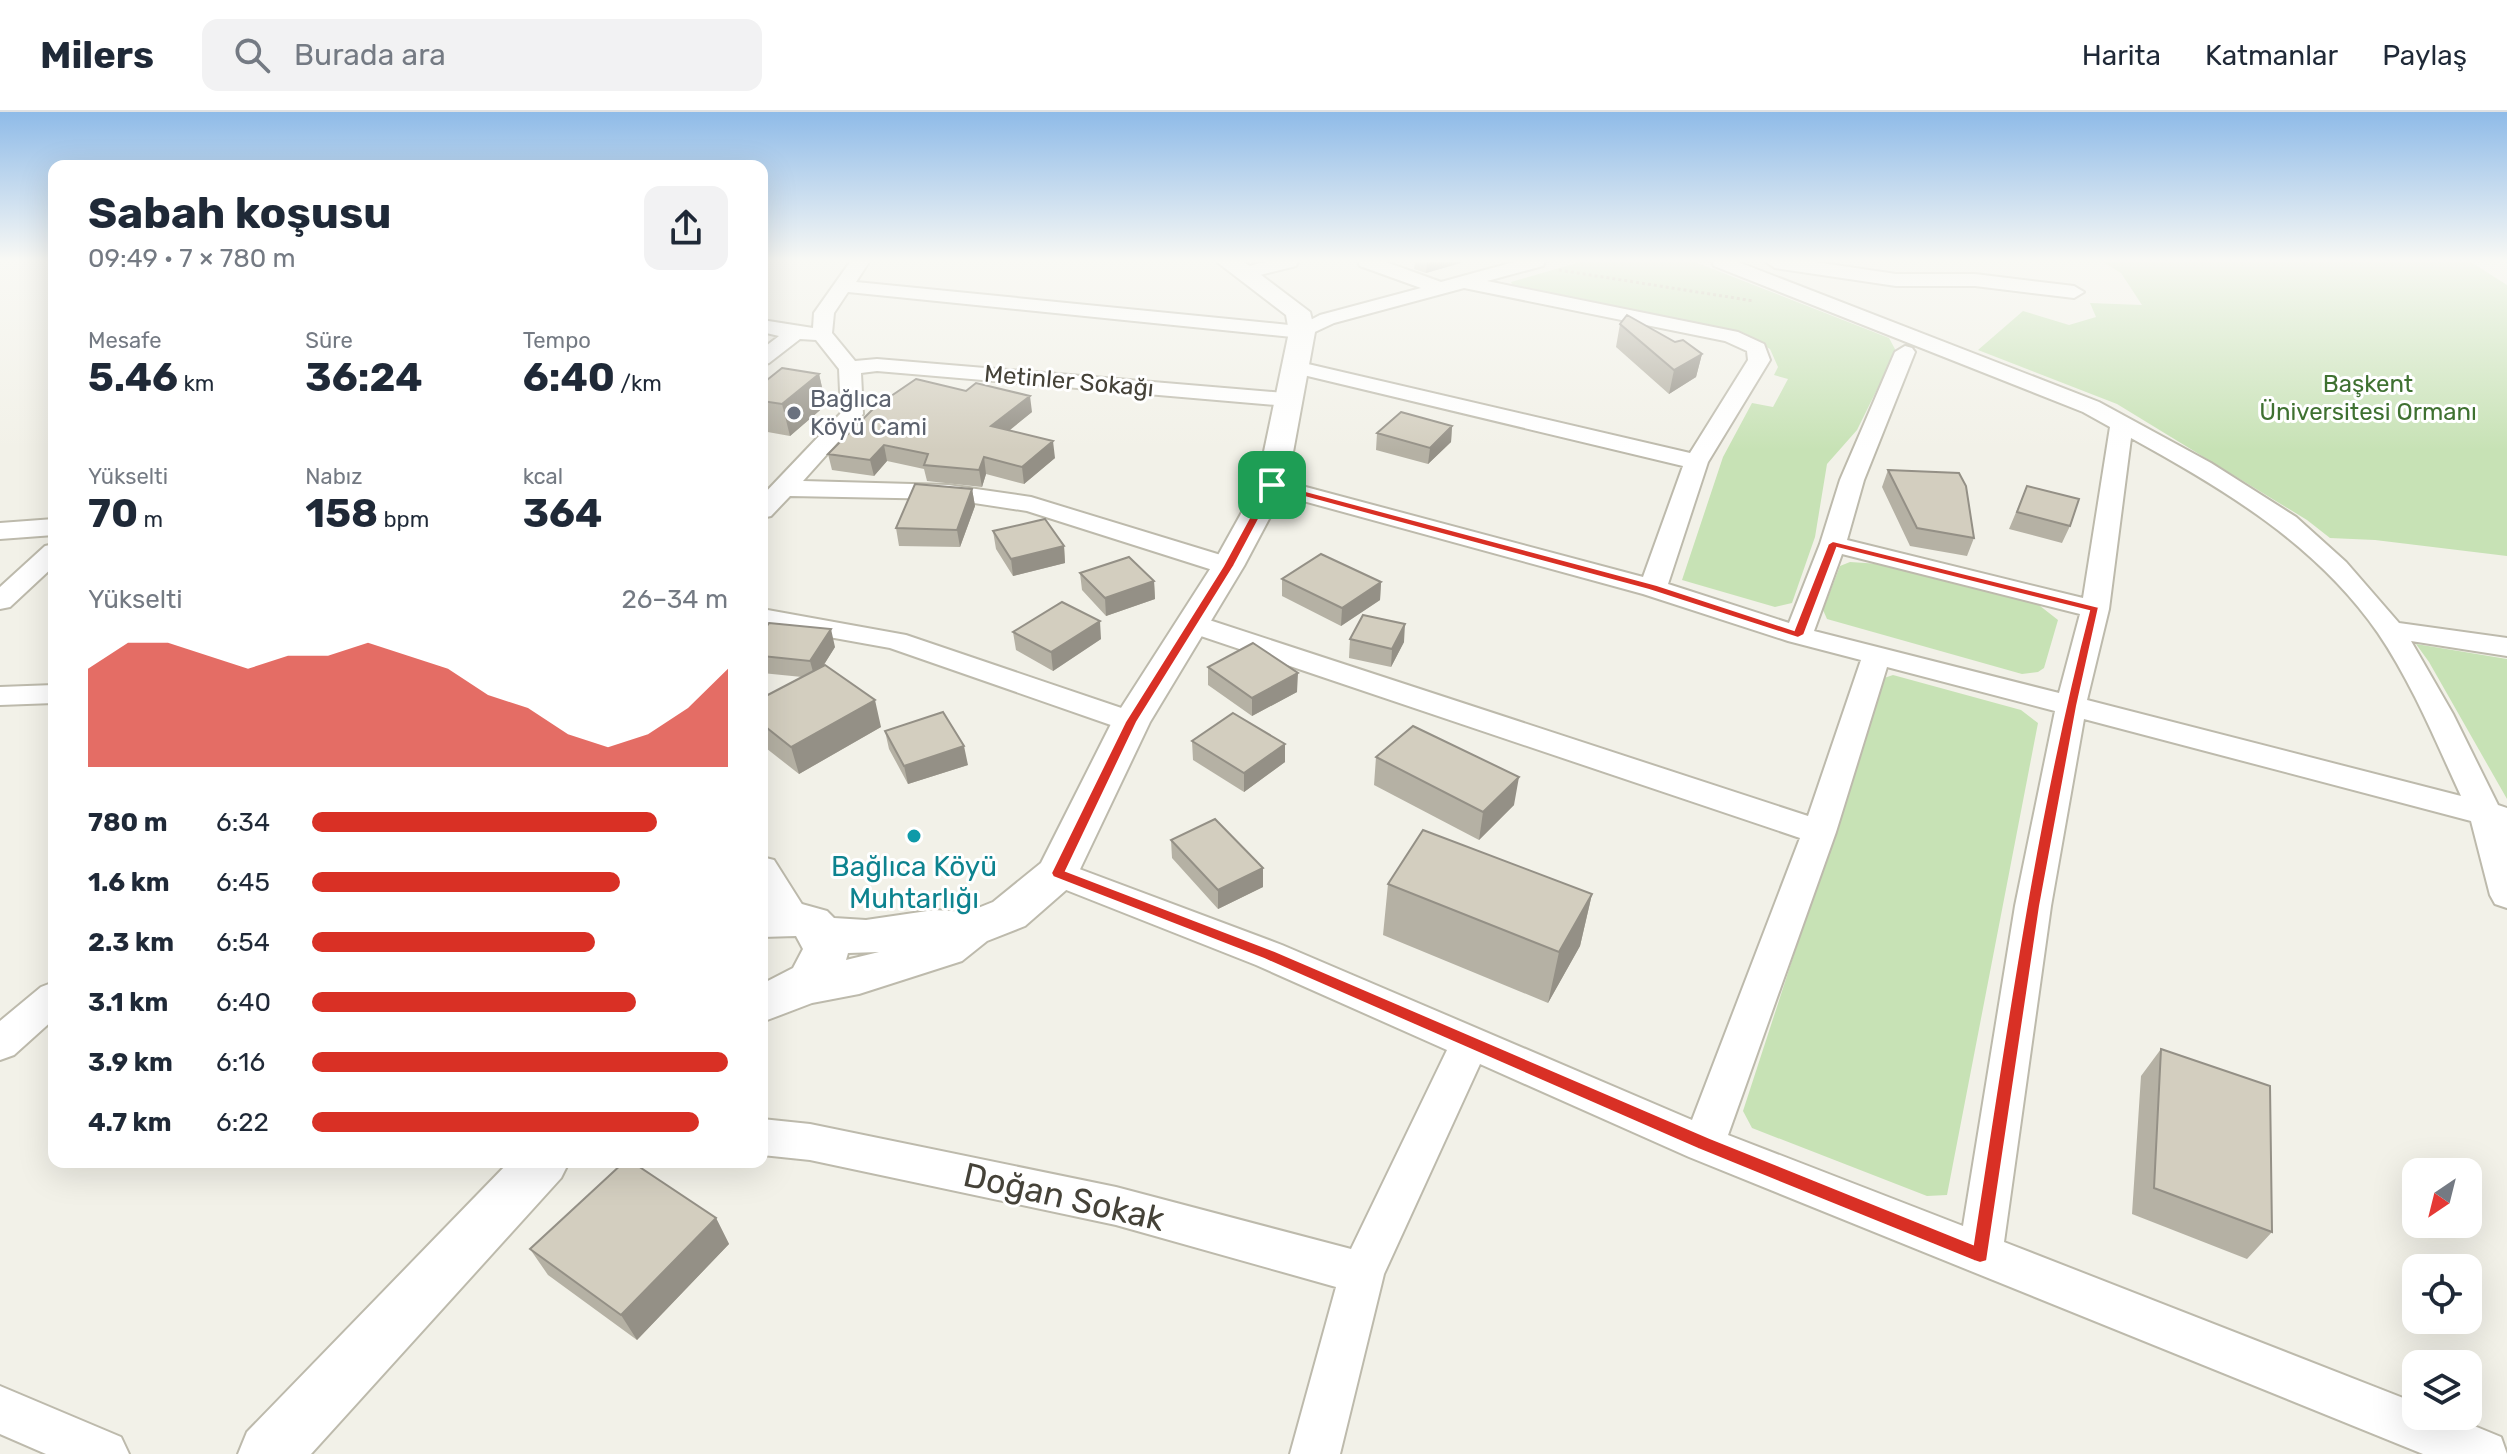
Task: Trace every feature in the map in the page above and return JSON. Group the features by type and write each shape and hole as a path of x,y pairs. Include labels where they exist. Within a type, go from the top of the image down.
{"street":[{"path":"768,504 852,414 850,368 822,334 823,325"},
{"path":"1228,325 1302,332 1316,325"},
{"path":"768,1001 805,986 911,962 946,949 971,929 1009,914 1058,873 1131,722 1228,566 1272,485 1302,332 1301,325"},
{"path":"1653,588 1696,462 1759,360 1760,353 1751,343 1678,325"},
{"path":"1881,325 2029,382 2122,424 2203,468 2287,522 2337,568 2390,630 2496,815 2507,895"},
{"path":"768,327 822,334"},
{"path":"768,354 795,333"},
{"path":"1798,635 1833,544 1852,480 1905,352"},
{"name":"Metinler Sokağı","path":"850,368 877,365 1291,383 1696,462"},
{"path":"1980,1255 2033,906 2071,706 2095,609 2122,424"},
{"path":"1272,485 1653,588 1798,635 2496,815"},
{"path":"781,488 948,492 1031,504 1228,566"},
{"path":"0,531 48,527"},
{"path":"1833,544 2095,609"},
{"path":"0,601 48,557"},
{"path":"768,618 896,641 1131,722"},
{"path":"1193,624 1819,832"},
{"path":"2390,630 2507,647"},
{"path":"1704,1144 1819,832 1877,654"},
{"path":"0,696 48,694"},
{"path":"1058,873 1269,955 1704,1144 2484,1454"},
{"path":"768,880 792,924 827,954 823,965 805,986"},
{"path":"792,924 866,937 934,927 971,929"},
{"path":"0,1044 48,1002"},
{"path":"1315,1454 1362,1273 1470,1043"},
{"name":"Doğan Sokak","path":"768,1138 810,1142 1116,1206 1362,1273"},
{"path":"269,1454 537,1168"},
{"path":"0,1410 104,1454"}],"green space":[{"path":"1685,325 1855,325 1889,338 1896,351 1857,430 1827,464 1815,537 1792,603 1775,607 1682,580 1723,457 1752,403 1773,407 1788,379 1774,375 1778,367 1770,349 1750,338"},
{"name":"Başkent Üniversitesi Ormanı","path":"2007,325 2507,325 2507,556 2375,540 2330,538 2307,520 2117,404 1978,350"},
{"path":"1850,562 1880,564 2035,602 2058,620 2044,668 2022,674 1827,619 1823,610 1840,566"},
{"path":"2416,644 2507,659 2507,799 2429,662"},
{"path":"1893,675 2021,710 2038,723 1947,1195 1927,1196 1752,1128 1743,1111 1884,678"}],"building":[{"path":"1621,325 1644,325 1675,342 1683,340 1702,354 1674,370"},
{"path":"782,368 819,374 782,404 768,402 768,379"},
{"path":"916,379 966,391 976,383 1030,396 991,426 1053,441 1022,467 984,457 979,470 924,465 928,454 884,445 870,460 828,454 875,407"},
{"path":"1401,412 1452,426 1430,448 1377,433"},
{"path":"1888,470 1959,473 1966,486 1974,538 1917,528"},
{"path":"915,484 972,489 957,530 896,528"},
{"path":"2027,486 2079,499 2070,526 2017,512"},
{"path":"1045,519 1064,546 1011,559 993,531"},
{"path":"1321,554 1381,582 1342,608 1282,579"},
{"path":"1129,557 1154,581 1105,598 1080,573"},
{"path":"1062,602 1100,621 1051,652 1013,632"},
{"path":"1363,615 1405,624 1392,649 1350,639"},
{"path":"768,624 831,629 810,661 768,657"},
{"path":"1253,643 1298,673 1252,698 1208,667"},
{"path":"825,665 875,700 791,747 768,729 768,695"},
{"path":"943,712 964,746 904,766 885,731"},
{"path":"1233,713 1285,744 1244,773 1192,741"},
{"path":"1413,726 1519,777 1483,812 1376,757"},
{"path":"1215,819 1263,868 1218,890 1171,840"},
{"path":"1423,830 1592,894 1559,952 1388,884"},
{"path":"2161,1049 2270,1086 2272,1232 2154,1188"},
{"path":"618,1168 641,1168 716,1218 621,1315 530,1249"}],"place":[{"name":"Bağlıca Köyü Cami","path":"794,413"},
{"name":"Bağlıca Köyü Muhtarlığı","path":"914,836"}],"route":[{"path":"1272,485 1653,588 1798,635 1833,544 2095,609 2071,706 2033,906 1980,1255 1704,1144 1269,955 1058,873 1131,722 1228,566 1272,485"}]}
